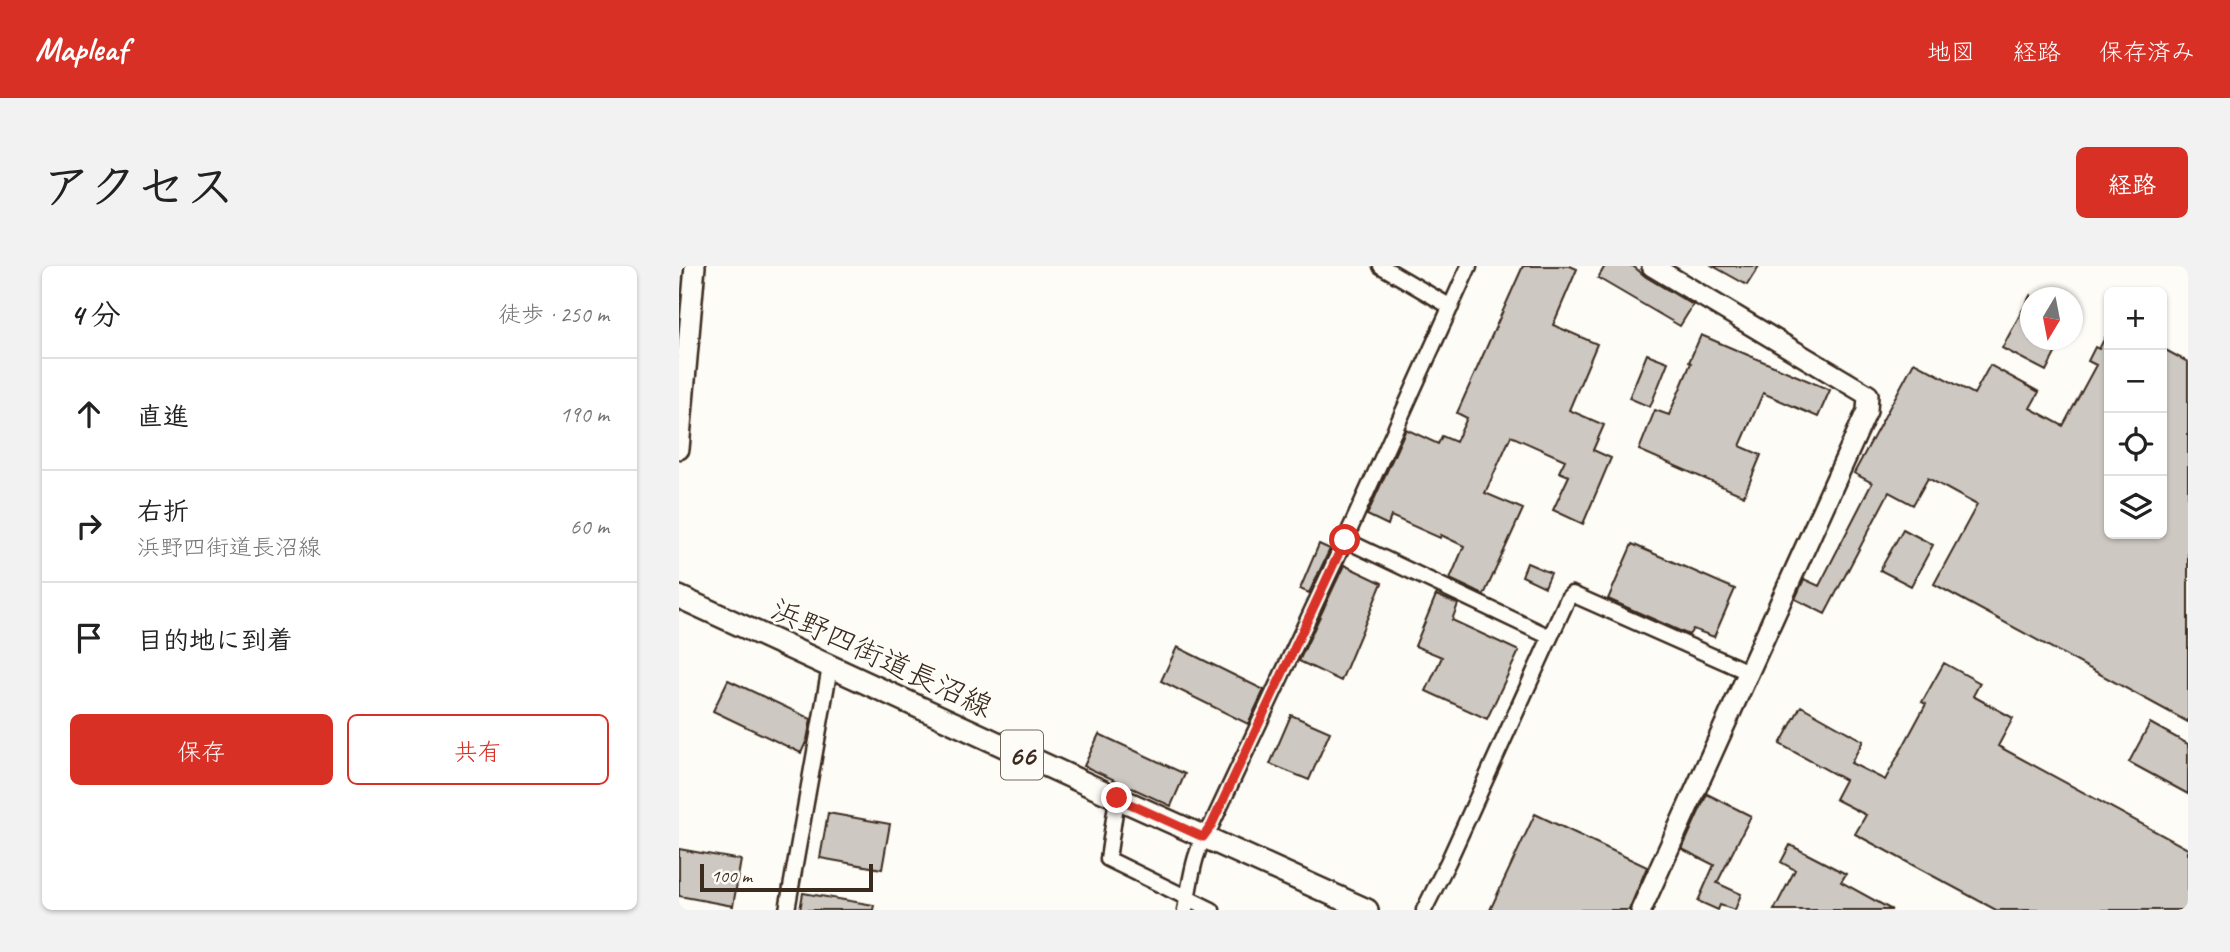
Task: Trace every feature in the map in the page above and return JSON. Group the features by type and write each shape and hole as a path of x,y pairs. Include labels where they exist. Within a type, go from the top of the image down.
{"main road":[{"name":"浜野四街道長沼線","path":"679,597 1367,910"}],"street":[{"path":"679,449 695,266"},
{"path":"1381,266 1451,307"},
{"path":"1187,904 1197,850 1211,826 1345,540 1469,266"},
{"path":"1641,910 1867,411 1868,396 1652,266"},
{"path":"1345,540 1551,637"},
{"path":"1424,910 1568,598 1573,594 1748,672"},
{"path":"787,910 830,667"},
{"path":"1117,798 1108,859 1187,904 1212,910"}],"building":[{"path":"1523,266 1570,266 1577,269 1553,325 1597,344 1569,410 1604,425 1593,450 1611,458 1583,524 1553,510 1569,476 1559,472 1565,460 1511,436 1485,493 1523,509 1484,595 1450,579 1464,546 1391,516 1388,525 1367,515 1406,429 1438,444 1442,436 1456,442 1467,418 1457,413"},
{"path":"1605,266 1633,266 1646,277 1693,305 1680,326 1598,278"},
{"path":"1713,266 1759,266 1747,285"},
{"path":"2020,314 2020,350 2057,350 2046,371 2002,348"},
{"path":"1701,335 1830,390 1818,417 1763,393 1740,446 1761,455 1744,496 1639,450 1655,410 1669,415"},
{"path":"2104,340 2104,539 2167,539 2167,351 2188,362 2188,722 1934,584 1977,505 1928,478 1913,505 1889,492 1825,614 1795,599 1804,579 1819,586 1872,483 1854,473 1914,362 1974,394 1990,365 2039,392 2030,408 2063,426 2096,365 2088,361 2095,347 2099,349"},
{"path":"1647,354 1668,362 1650,407 1629,398"},
{"path":"1903,529 1933,545 1911,586 1880,570"},
{"path":"1319,544 1330,549 1309,593 1300,589"},
{"path":"1632,544 1735,589 1714,637 1693,629 1689,635 1608,599"},
{"path":"1527,563 1551,573 1545,587 1522,576"},
{"path":"1344,565 1382,583 1341,681 1299,661"},
{"path":"1436,595 1458,604 1452,620 1519,651 1487,719 1426,691 1442,657 1415,646"},
{"path":"1177,647 1264,690 1248,724 1161,681"},
{"path":"1944,663 1980,683 1973,696 2013,718 1998,746 2188,849 2188,910 1996,910 1855,834 1866,815 1835,799 1845,780 1780,744 1801,706 1863,741 1851,763 1885,780 1926,704 1922,702"},
{"path":"728,680 811,719 801,753 713,711"},
{"path":"1291,715 1330,732 1309,780 1270,764"},
{"path":"2150,723 2188,744 2188,794 2129,762"},
{"path":"1099,734 1185,774 1171,806 1084,766"},
{"path":"1707,794 1751,816 1717,883 1741,894 1735,910 1720,905 1718,910 1698,901 1714,865 1682,849"},
{"path":"828,813 890,824 882,869 820,858"},
{"path":"1535,814 1647,867 1629,910 1490,910"},
{"path":"1790,845 1846,874 1841,882 1892,910 1774,910 1795,870 1781,862"},
{"path":"679,849 741,860 733,906 679,896"},
{"path":"803,893 874,905 873,910 800,910"}],"route":[{"path":"1117,798 1203,837 1211,826 1345,540"}]}
